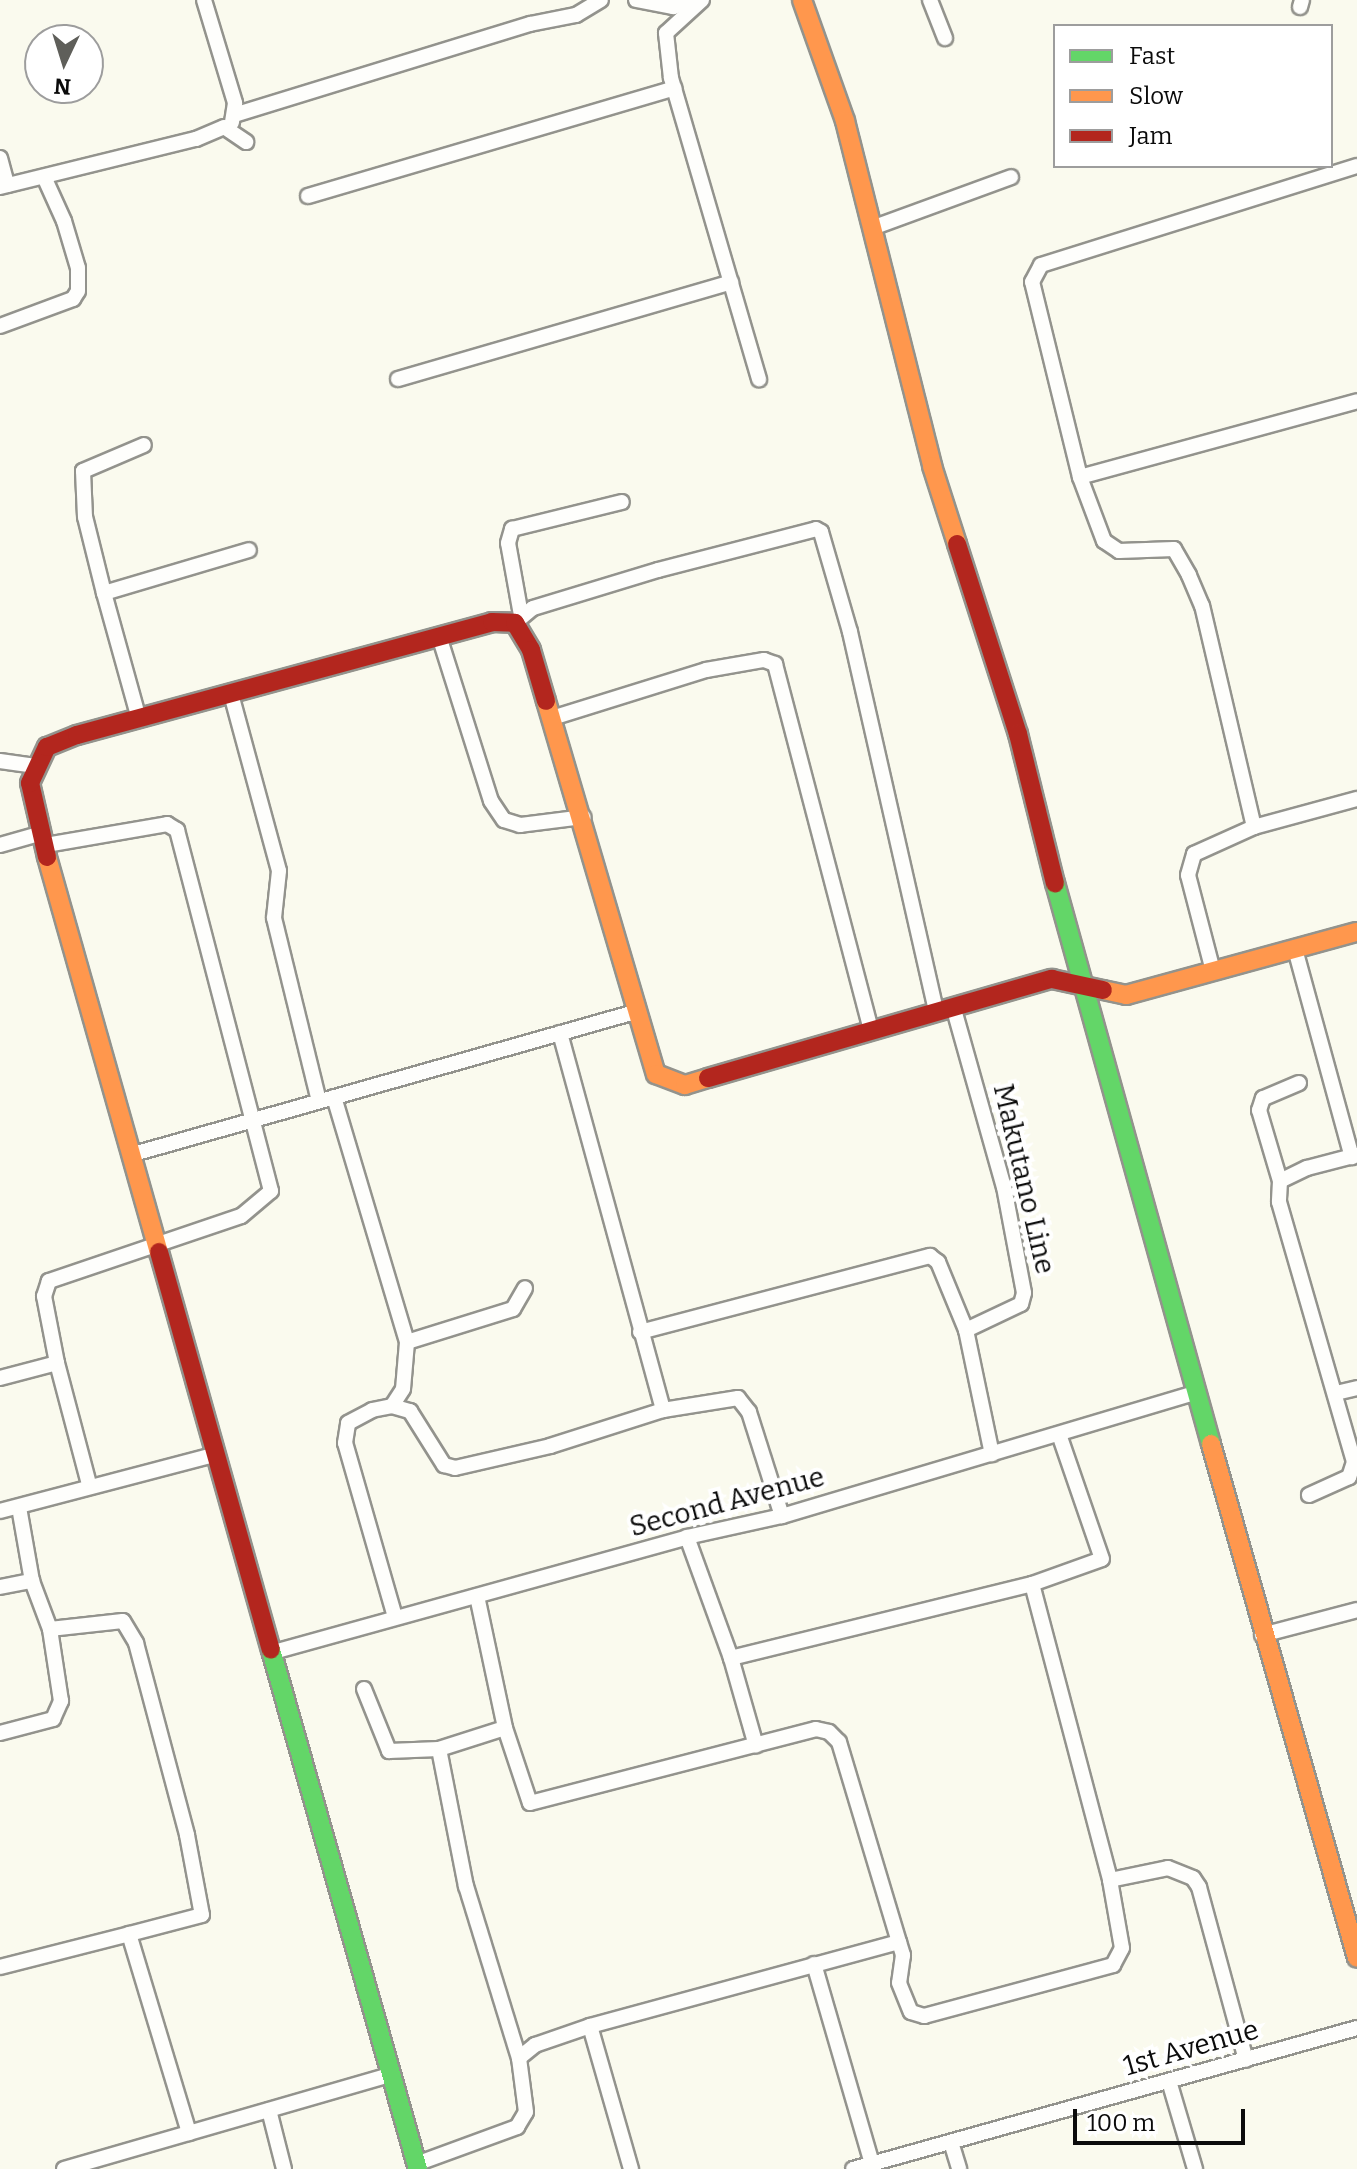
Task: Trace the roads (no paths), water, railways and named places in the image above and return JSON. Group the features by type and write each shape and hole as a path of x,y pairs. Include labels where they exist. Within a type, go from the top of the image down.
{"street":[{"path":"204,0 232,122 246,142"},
{"path":"0,158 4,186 45,179 196,139 232,122 530,24 576,15 601,0"},
{"path":"636,0 673,7 695,0"},
{"path":"702,0 666,33 674,88 759,379"},
{"path":"802,0 845,121 932,466 993,648 1194,1393 1357,1958"},
{"path":"930,0 945,38"},
{"path":"308,196 674,88"},
{"path":"1254,827 1202,606 1180,551 1168,546 1119,551 1109,548 1080,477 1034,274 1041,265 1357,166"},
{"path":"872,228 1011,177"},
{"path":"0,326 73,299 78,291 78,268 64,221 45,179"},
{"path":"398,379 731,282"},
{"path":"1080,477 1357,401"},
{"path":"139,719 85,517 83,471 144,445"},
{"path":"622,502 512,529 508,543 518,619 531,650 583,817 635,1012 656,1074 685,1085 1052,979 1126,995 1357,932"},
{"name":"Makutano Line","path":"518,619 688,561 816,529 821,532 850,632 882,790 944,1009 1004,1187 1024,1293 1021,1304 966,1330"},
{"path":"104,593 249,550"},
{"path":"439,1749 466,1886 526,2089 523,2121 417,2167 31,800 34,766 47,747 439,636 492,622 518,619"},
{"path":"439,636 491,801 504,820 520,825 583,817"},
{"path":"552,718 706,670 764,660 775,664 871,1030"},
{"path":"231,694 279,871 274,918 319,1101"},
{"path":"0,761 34,766"},
{"path":"1213,971 1188,875 1190,861 1204,845 1254,827 1357,799"},
{"path":"0,845 174,826 251,1120 271,1176 267,1199 241,1216 157,1246 66,1271 49,1281 44,1296 57,1363 89,1484"},
{"path":"1280,1181 1354,1156 1295,949"},
{"path":"130,1155 635,1012"},
{"path":"560,1033 663,1410"},
{"path":"1299,1083 1263,1098 1259,1110 1280,1181 1279,1202 1336,1393 1353,1470 1349,1477 1309,1495"},
{"path":"334,1097 407,1342 403,1389 392,1406"},
{"path":"640,1332 930,1256 938,1262 966,1330 992,1454"},
{"path":"407,1342 513,1309 525,1288"},
{"path":"0,1378 57,1363"},
{"path":"1336,1393 1357,1388"},
{"name":"Second Avenue","path":"270,1653 687,1537 782,1516 1194,1393"},
{"path":"395,1617 345,1443 348,1423 357,1416 392,1406 410,1411 437,1457 455,1468 550,1446 663,1410 729,1396 743,1402 782,1516"},
{"path":"731,1658 1032,1584 1102,1559 1059,1434"},
{"path":"0,1511 89,1484 217,1454"},
{"path":"0,1733 53,1719 59,1711 50,1629 32,1581 19,1507"},
{"path":"687,1537 731,1658 756,1746"},
{"path":"0,1587 32,1581"},
{"path":"477,1596 505,1728 526,1799 536,1804 816,1729 829,1732 839,1742 903,1955 899,1983 911,2012 924,2016 1113,1965 1122,1948 1110,1880 1032,1584"},
{"path":"1262,1635 1357,1610"},
{"path":"0,1967 202,1915 187,1835 136,1643 123,1621 50,1629"},
{"path":"364,1689 384,1748 397,1753 439,1749 505,1728"},
{"path":"1110,1880 1168,1868 1193,1878 1246,2060"},
{"path":"129,1934 189,2133"},
{"path":"519,2058 535,2045 590,2026 899,1942"},
{"path":"814,1964 872,2164"},
{"path":"590,2026 631,2169"},
{"name":"1st Avenue","path":"853,2169 1357,2028"},
{"path":"64,2169 389,2075"},
{"path":"1169,2081 1195,2169"},
{"path":"269,2110 284,2169"},
{"path":"951,2142 959,2169"}]}
